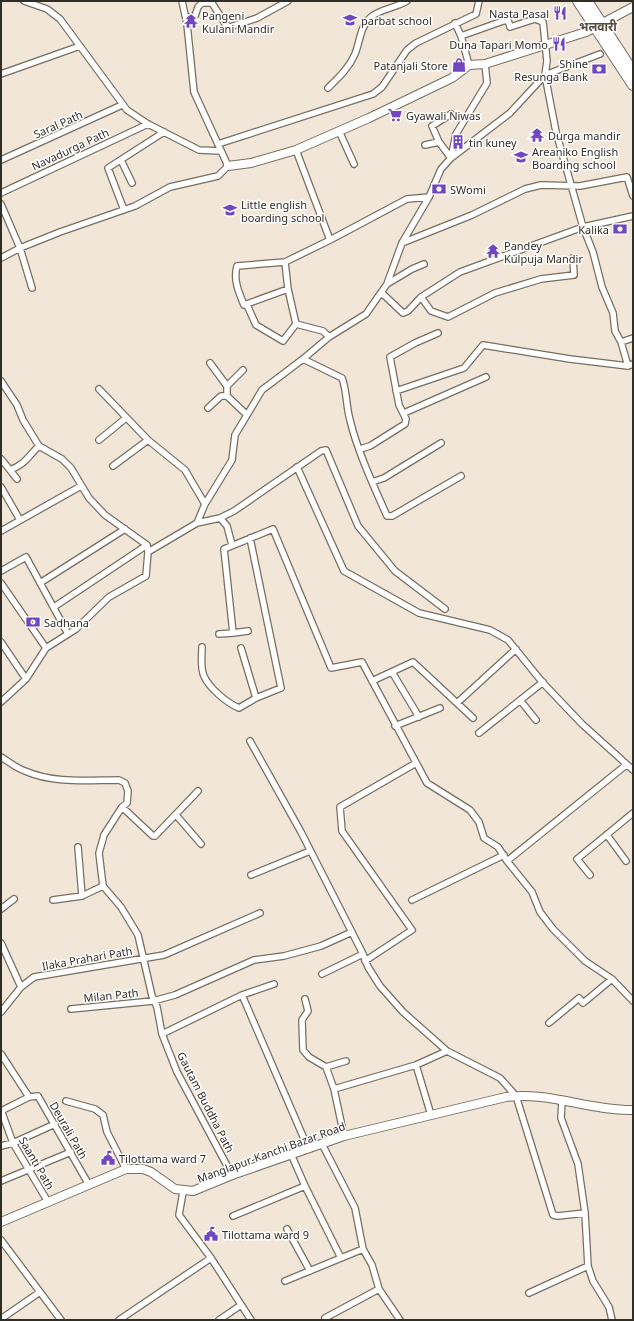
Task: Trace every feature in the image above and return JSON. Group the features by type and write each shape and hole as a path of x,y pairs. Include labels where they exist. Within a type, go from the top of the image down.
{"highway":[{"path":"578,1 633,72"},
{"path":"587,1 598,26 633,85"}],"street":[{"path":"24,1 47,9 60,19 122,105 148,124 199,150 221,151"},
{"path":"182,1 186,18 194,92 228,166"},
{"path":"186,18 194,16 198,7 202,3 212,3 226,25 230,27 257,18 288,1"},
{"path":"328,88 346,71 355,54 362,31 371,17 399,6 407,1"},
{"path":"218,144 372,94 382,87 407,50 416,43 476,14 479,1"},
{"path":"1,258 20,248 60,232 135,206 170,187 218,176 228,166 251,163 296,150 338,132 452,78 469,65 485,64 503,57 546,46 598,26 612,17 633,7"},
{"path":"396,391 464,368 483,345 570,359 630,365 615,331 613,313 602,288 593,252 583,227 556,132 545,75 547,61 544,22 539,20 510,27 508,20 461,36"},
{"path":"455,23 461,36 469,65"},
{"path":"1,74 80,46"},
{"path":"197,523 205,504 232,460 235,435 246,414 262,390 304,359 329,337 366,314 387,284 402,243 429,197 441,169 451,158 510,113 545,75 600,54"},
{"path":"451,158 456,134 487,83 485,64"},
{"name":"Saral Path","path":"1,160 122,105"},
{"path":"451,114 432,126 439,142 451,158"},
{"name":"Navadurga Path","path":"1,193 148,124"},
{"path":"124,210 108,168 164,132"},
{"path":"338,132 354,164"},
{"path":"424,144 439,142"},
{"path":"296,150 330,240"},
{"path":"121,160 132,183"},
{"path":"402,243 472,215 525,189 541,185 572,184 580,186 627,177 633,196"},
{"path":"296,324 283,341 256,325 247,305 244,305 237,287 235,272 237,266 285,262 407,199 429,197"},
{"path":"1,204 20,248 32,288"},
{"path":"380,294 384,295 404,313 408,311 421,297 460,272 583,227 633,216"},
{"path":"421,297 431,311 448,317 495,293 541,279 574,275 572,258"},
{"path":"285,262 288,289 296,324"},
{"path":"387,284 412,269 424,264"},
{"path":"247,305 288,289"},
{"path":"296,324 323,331 329,337"},
{"path":"360,449 370,446 403,426 406,419 399,405 390,357 415,342 438,333"},
{"path":"620,342 633,338"},
{"path":"304,359 342,378 350,421 372,482 387,516 392,516 461,476"},
{"path":"210,363 227,386 227,396"},
{"path":"227,386 242,370"},
{"path":"404,413 486,377"},
{"path":"1,381 17,405 39,446 62,458 71,468 89,498 105,515 147,546 148,552 146,576 109,597 76,629 46,648 26,679 1,702"},
{"path":"99,390 148,440 185,470 205,504"},
{"path":"208,408 221,396 227,396 246,414"},
{"path":"99,440 126,418"},
{"path":"113,466 148,440"},
{"path":"372,482 384,478 441,443"},
{"path":"10,470 24,463 31,452 39,446"},
{"path":"148,552 197,523 220,518 234,511 321,451 326,450 358,526 395,570 445,609"},
{"path":"1,459 16,479"},
{"path":"297,467 344,571 419,613 490,630 508,640 543,682 582,724 633,770"},
{"path":"1,531 81,486"},
{"path":"1,487 20,520"},
{"path":"220,518 227,526 232,545"},
{"path":"40,583 125,529"},
{"path":"233,633 224,549 273,529 331,668 362,662 395,726 427,783 432,788 450,796 470,810 479,822 484,838 498,847 532,892 540,912 553,929 585,961 612,979 633,1001"},
{"path":"202,647 203,675 210,684 232,705 239,708 256,698 281,688 250,538"},
{"path":"54,608 147,546"},
{"path":"1,571 26,557 68,634"},
{"path":"1,583 46,648"},
{"path":"218,634 248,631"},
{"path":"1,642 26,679"},
{"path":"241,648 256,698"},
{"path":"457,703 516,649"},
{"path":"372,681 413,662 473,718"},
{"path":"392,672 419,717"},
{"path":"479,733 543,682"},
{"path":"520,700 536,720"},
{"path":"395,726 440,708"},
{"path":"250,741 302,832 310,852 352,932 365,961 380,986 394,1002 447,1051 500,1078 516,1096 553,1215 558,1216 585,1213"},
{"path":"1,757 24,771 40,776 76,781 119,780 125,783 128,791 127,803 122,807 104,835 99,853 103,886 82,896 53,900"},
{"path":"365,961 412,930 342,831 340,807 416,763"},
{"path":"412,900 505,858 626,765"},
{"path":"122,807 153,836 157,835 198,791"},
{"path":"590,875 577,859 632,814"},
{"path":"176,815 201,844"},
{"path":"606,835 626,862"},
{"path":"78,846 82,896"},
{"path":"251,875 310,852"},
{"name":"Gautam Buddha Path","path":"103,886 121,907 138,935 153,1001 157,1007 162,1034 177,1072 232,1175"},
{"path":"1,909 14,899"},
{"name":"Ilaka Prahari Path","path":"1,1011 21,987 34,977 164,955 260,913"},
{"name":"Milan Path","path":"71,1009 153,1001 175,995 254,960 284,956 320,946 352,932"},
{"path":"1,943 21,987"},
{"path":"322,974 363,954"},
{"path":"549,1023 579,998 583,1003 612,979"},
{"path":"162,1034 242,996 274,984"},
{"path":"242,996 308,1148"},
{"path":"305,999 308,1012 302,1020 303,1050 309,1057 326,1067 334,1089 344,1136"},
{"path":"334,1089 416,1065 447,1051"},
{"name":"Deurali Path","path":"1,1054 29,1097 38,1096 89,1184"},
{"path":"326,1067 346,1060"},
{"path":"416,1065 431,1115"},
{"name":"Manglapur-Kanchi Bazar Road","path":"182,1192 201,1189 232,1175 344,1136 516,1096 529,1095 616,1110 633,1110"},
{"path":"1,1111 29,1097"},
{"path":"66,1101 95,1110 103,1115 107,1132 126,1170"},
{"path":"562,1101 561,1118 578,1164 585,1213 588,1266 593,1281 609,1307 612,1320"},
{"name":"Saanti Path","path":"1,1111 13,1143 48,1202"},
{"path":"1,1146 13,1143 55,1124"},
{"path":"322,1144 355,1208 363,1248 372,1265 379,1289 400,1320"},
{"path":"1,1181 71,1152"},
{"path":"291,1154 305,1186 341,1258"},
{"path":"1,1222 89,1184 126,1170 143,1169 151,1172 175,1189 182,1192 179,1215 211,1258 251,1320"},
{"path":"233,1216 305,1186"},
{"path":"287,1229 310,1270"},
{"path":"1,1240 61,1320"},
{"path":"285,1281 363,1248"},
{"path":"119,1320 211,1258"},
{"path":"529,1293 588,1266"},
{"path":"324,1318 379,1289"},
{"path":"1,1319 40,1292"},
{"path":"219,1320 241,1305"}],"place":[{"name":"Nasta Pasal","path":"560,13"},
{"name":"parbat school","path":"350,20"},
{"name":"Pangeni Kulani Mandir","path":"191,21"},
{"name":"Duna Tapari Momo","path":"559,44"},
{"name":"Patanjali Store","path":"459,65"},
{"name":"Shine Resunga Bank","path":"599,69"},
{"name":"Gyawali Niwas","path":"395,115"},
{"name":"Durga mandir","path":"537,135"},
{"name":"tin kuney","path":"458,142"},
{"name":"Areaniko English Boarding school","path":"521,157"},
{"name":"SWomi","path":"439,189"},
{"name":"Little english boarding school","path":"230,210"},
{"name":"Kalika","path":"620,229"},
{"name":"Pandey Kulpuja Mandir","path":"493,251"},
{"name":"Sadhana","path":"33,622"},
{"name":"Tilottama ward 7","path":"108,1158"},
{"name":"Tilottama ward 9","path":"211,1234"}],"district":[{"name":"भलवारी","path":"598,26"}]}
